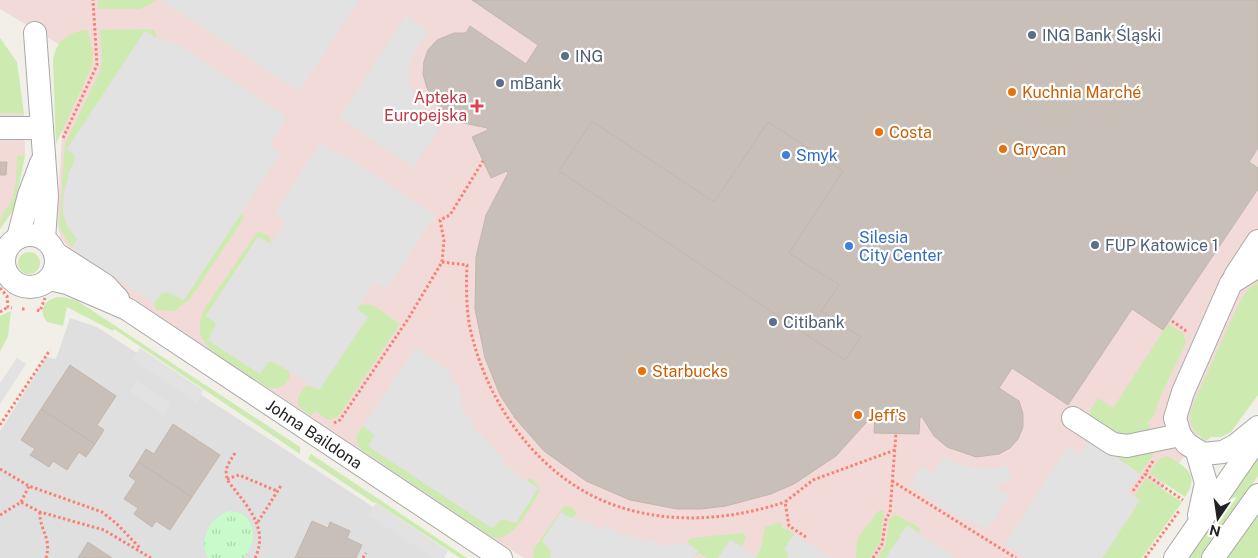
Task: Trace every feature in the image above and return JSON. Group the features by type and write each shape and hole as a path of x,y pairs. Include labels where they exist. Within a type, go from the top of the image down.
{"street":[{"path":"36,33 42,128 52,151 47,196 50,246 57,262 50,279 36,287 19,285 12,280 2,264 10,245 18,238 29,195 52,151"},
{"path":"0,128 42,128"},
{"path":"18,238 36,236 50,246"},
{"path":"1195,530 1206,484 1206,476 1196,452 1180,435 1175,418 1231,283 1258,242"},
{"name":"Johna Baildona","path":"50,246 105,285 127,309"},
{"path":"1231,283 1258,266"},
{"name":"Johna Baildona","path":"50,279 72,285 127,309 501,558"},
{"path":"1073,418 1113,444 1127,446 1180,435"},
{"path":"1196,452 1223,452 1236,445 1258,427"},
{"path":"1175,558 1258,438"},
{"path":"1213,558 1258,495"}],"path":[{"path":"52,151 97,65 93,0"},
{"path":"330,425 340,420 408,319 442,262 444,240 440,220 450,215 483,161"},
{"path":"442,262 468,265 468,314 473,340 491,390 499,405 521,436 545,463 567,479 613,505 671,517 702,518 729,516 785,502 813,480 895,450"},
{"path":"0,288 7,296 10,308 0,312"},
{"path":"22,309 27,309"},
{"path":"0,425 50,350"},
{"path":"873,558 882,544 886,519 890,512 896,433"},
{"path":"235,453 226,468 227,479 258,522 259,546 255,558"},
{"path":"1133,491 1158,454"},
{"path":"0,469 29,486 102,512 116,522 142,551"},
{"path":"1145,474 1186,502"},
{"path":"227,479 239,475 277,491"},
{"path":"892,481 1016,558"},
{"path":"258,522 282,484"},
{"path":"0,514 21,502 29,486"},
{"path":"1145,558 1189,496"},
{"path":"21,502 40,512 104,530 151,558"},
{"path":"785,502 789,526 806,537"},
{"path":"40,512 40,519 48,536 49,548 46,558"},
{"path":"363,558 366,553"}],"shaded area":[{"path":"0,0 1258,0 1258,347 1115,558 524,558 416,489 91,270 69,249 61,238 57,224 67,49 0,9"},
{"path":"161,0 359,0 299,92"},
{"path":"406,15 428,32 412,56 409,70 410,85 424,112 443,123 413,168 339,118"},
{"path":"145,31 158,39 175,42 287,117 269,145 281,153 184,300 167,292 162,293 154,303 72,249 77,239 68,228 63,212 68,175 75,159 74,154 67,149"},
{"path":"0,113 24,114 25,155 11,214 0,229"},
{"path":"320,143 332,151 349,158 435,215 387,289 375,282 357,309 368,317 319,390 274,361 268,362 260,374 208,340 216,325 215,322 206,316 258,237 271,244 285,222 274,214"},
{"path":"70,318 97,327 364,501 446,558 0,558 0,431 47,357 56,359"},
{"path":"416,347 453,374 449,380 460,387 463,413 475,421 472,428 483,435 494,450 505,458 502,463 538,488 516,523 502,519 492,528 368,446 375,435 363,426"},
{"path":"140,348 203,390 197,403 132,360"},
{"path":"17,358 26,364 0,404 0,383"},
{"path":"136,380 171,404 164,415 129,392"},
{"path":"1089,440 1140,474 1128,493 1140,500 1102,558 1027,558 1004,544 1068,446 1080,454"},
{"path":"944,457 961,465 976,468 994,468 1008,465 1011,481 997,484 998,489 1010,496 987,530 976,523 959,518 935,503 910,483 922,466 933,474"},
{"path":"376,503 448,551 443,558 433,558 368,515"},
{"path":"561,512 571,518 591,523 603,531 606,525 618,533 636,537 647,544 651,539 663,546 686,543 698,551 693,558 550,558 551,550 542,541"},
{"path":"907,525 919,533 956,558 886,558"},
{"path":"794,534 833,558 787,558 789,554 784,550"},
{"path":"730,540 756,557 718,558"}],"green space":[{"path":"98,0 158,0 140,9 98,9"},
{"path":"88,30 93,53 92,66 56,144 54,54 64,38 75,32"},
{"path":"100,30 154,30 157,38 145,31 67,150 74,154 75,158 63,200 65,218 77,239 72,248 59,227 65,144 100,71 102,61"},
{"path":"0,38 17,62 24,114 0,113"},
{"path":"25,155 15,206 0,229 1,218 11,201 14,191 17,156"},
{"path":"241,213 244,218 190,299 174,311 156,310 154,303 162,293 172,292 184,300"},
{"path":"258,231 269,236 270,244 258,237 206,315 215,322 215,327 260,374 268,362 271,361 289,371 290,376 286,382 276,388 269,388 221,358 205,343 200,333 200,322 204,309"},
{"path":"29,252 37,255 40,263 37,271 29,274 21,271 18,263 21,255"},
{"path":"1258,282 1258,395 1231,432 1221,437 1211,437 1206,441 1198,435 1191,423 1191,409 1239,303 1247,291"},
{"path":"62,297 76,300 300,447 300,454 114,329 113,331 67,307 63,326 47,322 44,317 43,308 48,301"},
{"path":"368,304 400,324 338,417 328,420 315,411 311,416 298,406 298,397 306,385 319,390 368,317 356,309 360,305"},
{"path":"11,311 8,336 0,352 0,316"},
{"path":"1168,324 1183,333 1186,343 1161,395 1154,416 1147,423 1151,427 1134,435 1120,434 1091,418 1090,411 1098,398 1113,408"},
{"path":"363,426 375,435 368,446 492,528 502,519 516,523 538,488 526,481 528,479 532,479 538,485 539,492 526,514 514,529 501,538 493,538 360,449 356,437"},
{"path":"1157,449 1140,474 1108,451"},
{"path":"311,454 467,558 460,558 308,459"},
{"path":"1168,456 1186,468 1189,473 1191,483 1185,497 1149,473 1160,458"},
{"path":"1258,457 1258,476 1201,558 1188,558"},
{"path":"1146,478 1182,502 1142,558 1102,558 1140,500 1134,496"},
{"path":"564,506 573,508 577,514 542,541 551,550 550,558 533,558 534,549"},
{"path":"229,511 245,516 250,522 253,535 249,551 244,558 208,558 205,551 205,536 211,523"},
{"path":"878,511 884,511 880,542 870,558 856,558 857,539"},
{"path":"895,514 920,528 919,533 907,526 886,558 877,558 886,544 889,520"},
{"path":"1258,516 1258,555 1256,558 1226,558"},
{"path":"781,522 782,529 788,529 794,534 784,550 789,554 787,558 755,558 761,548 765,527"},
{"path":"743,533 746,537 742,546 730,540 718,558 707,558 699,553 693,558 698,551 687,542 691,538"}],"building":[{"name":"Silesia City Center","path":"472,0 1258,0 1258,148 1249,162 1258,168 1258,189 1163,330 1132,309 1068,405 1012,368 999,388 1019,401 1023,414 1023,427 1018,439 1010,448 999,454 976,457 947,447 934,436 922,417 920,417 919,434 874,433 875,415 873,415 836,456 794,484 771,494 726,506 701,509 677,509 630,500 586,481 544,451 515,418 500,395 485,358 475,309 476,257 486,215 508,173 507,171 491,178 472,137 488,130 487,128 459,122 437,105 427,88 423,74 424,61 428,50 437,40 454,33 466,33 470,26 526,64 538,45"},
{"path":"592,121 714,202 768,122 843,171 789,253 839,285 821,311 861,337 845,360 559,171"},
{"path":"0,162 7,162 6,175 0,175"},
{"path":"70,365 116,396 97,425 104,430 95,444 41,409"},
{"path":"41,409 95,444 86,457 79,452 67,470 53,461 49,467 30,455 35,449 21,440"},
{"path":"173,424 220,455 192,497 138,462 146,449 154,454"},
{"path":"138,462 192,497 170,530 156,521 152,527 134,514 138,508 124,499 136,481 129,476"},
{"path":"312,521 328,528 330,522 350,531 347,538 362,545 356,558 295,558"},
{"path":"88,542 112,558 78,558"}],"place":[{"name":"ING Bank Śląski","path":"1032,35"},
{"name":"ING","path":"565,56"},
{"name":"mBank","path":"500,83"},
{"name":"Kuchnia Marché","path":"1012,92"},
{"name":"Apteka Europejska","path":"477,106"},
{"name":"Costa","path":"879,132"},
{"name":"Grycan","path":"1003,149"},
{"name":"Smyk","path":"786,155"},
{"name":"FUP Katowice 1","path":"1095,245"},
{"name":"Silesia City Center","path":"849,246"},
{"name":"Citibank","path":"773,322"},
{"name":"Starbucks","path":"642,371"},
{"name":"Jeff's","path":"858,415"}]}
